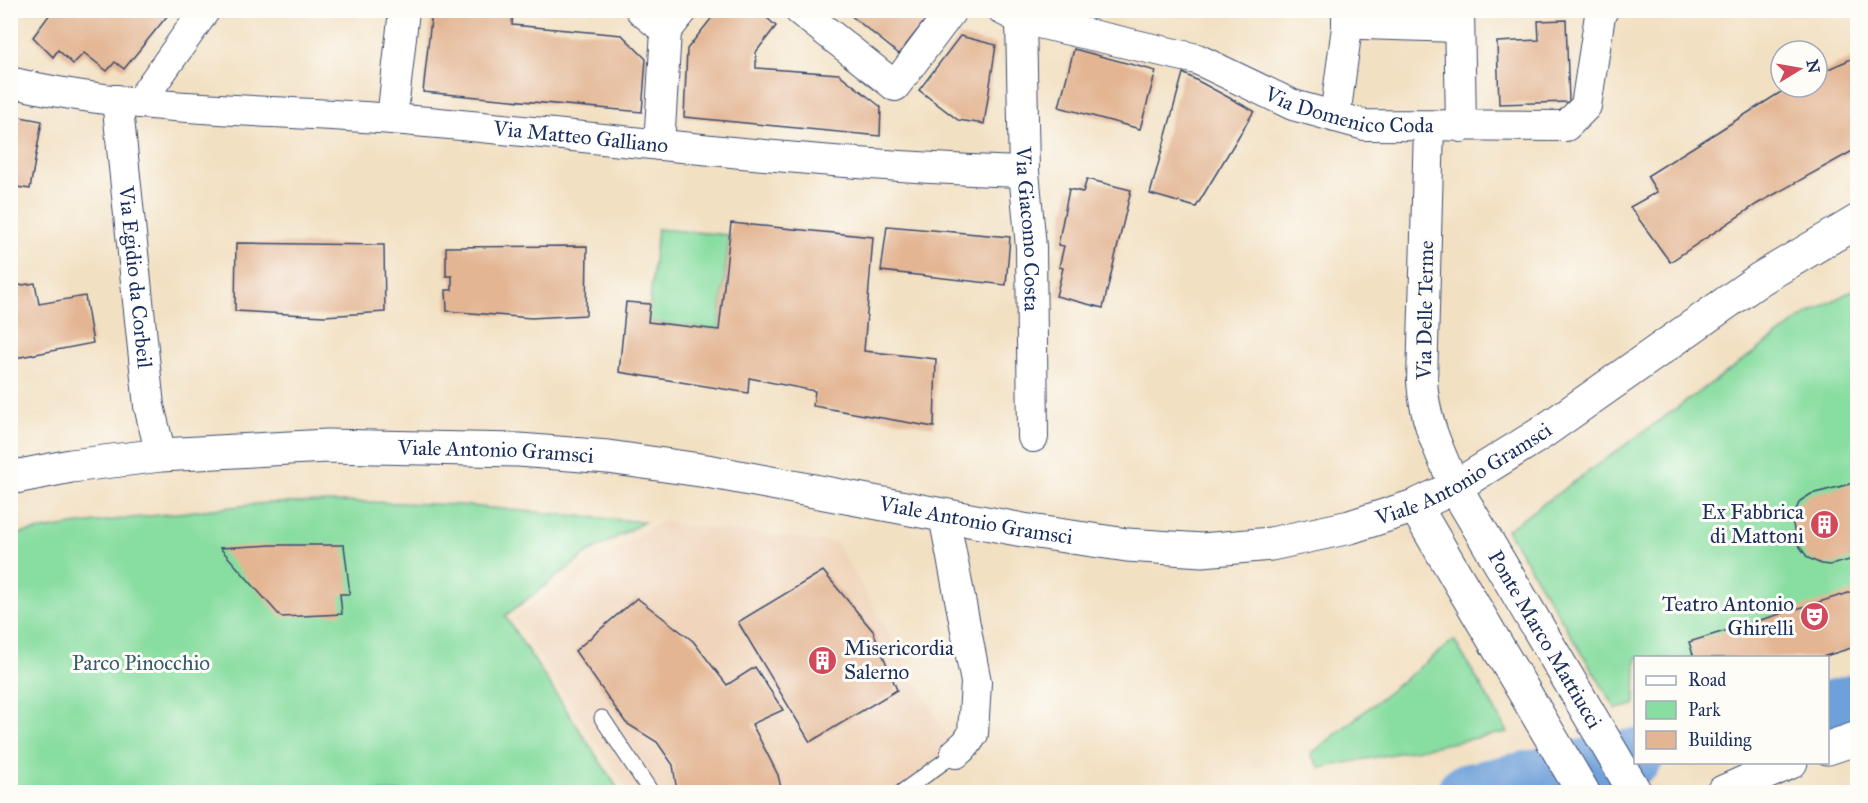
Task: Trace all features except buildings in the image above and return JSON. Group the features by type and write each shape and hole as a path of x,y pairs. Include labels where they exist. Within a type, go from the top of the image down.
{"main road":[{"name":"Viale Antonio Gramsci","path":"10,477 71,465 161,455 327,446 519,450 608,456 804,488 1023,530 1128,545 1202,550 1271,544 1350,527 1414,506 1455,487 1540,434 1760,279 1857,221"},
{"name":"Ponte Marco Mattiucci","path":"1455,487 1635,792"},
{"name":"Ponte Marco Mattiucci","path":"1414,506 1583,792"},
{"path":"1829,747 1857,738"},
{"path":"1723,792 1786,764"}],"street":[{"path":"128,102 205,10"},
{"path":"392,119 404,10"},
{"path":"641,10 674,21 659,145"},
{"path":"799,10 895,86 952,10"},
{"path":"1335,117 1347,27 1347,10"},
{"path":"1362,10 1362,24 1459,19 1461,127"},
{"name":"Via Domenico Coda","path":"1017,13 1197,59 1293,105 1365,125 1461,127 1566,126 1586,105 1598,26 1603,10"},
{"name":"Via Giacomo Costa","path":"1017,13 1024,172 1031,247 1033,437"},
{"name":"Via Matteo Galliano","path":"10,82 47,91 128,102 392,119 864,163 1024,172"},
{"name":"Via Egidio da Corbeil","path":"128,102 149,406 161,455"},
{"name":"Via Delle Terme","path":"1429,127 1422,382 1424,407 1431,430 1455,487"},
{"path":"944,516 975,682 973,734 956,753"}],"lane":[{"path":"602,718 651,792"},
{"path":"903,792 956,753"}],"shaded area":[{"path":"660,522 837,543 961,760 919,792 628,792 514,617"}],"green space":[{"path":"657,229 729,235 719,330 648,322"},
{"path":"1857,288 1857,646 1822,656 1634,656 1634,705 1616,709 1507,530 1806,315"},
{"name":"Parco Pinocchio","path":"367,502 459,505 644,522 588,553 505,616 620,792 11,792 11,535 79,524 267,503"},
{"path":"1454,640 1508,732 1320,768 1311,754"}],"waterway":[{"path":"1829,709 1858,701"},
{"path":"1465,792 1634,756"}],"place":[{"name":"Ex Fabbrica di Mattoni","path":"1825,524"},
{"name":"Teatro Antonio Ghirelli","path":"1815,616"},
{"name":"Misericordia Salerno","path":"823,660"}]}
